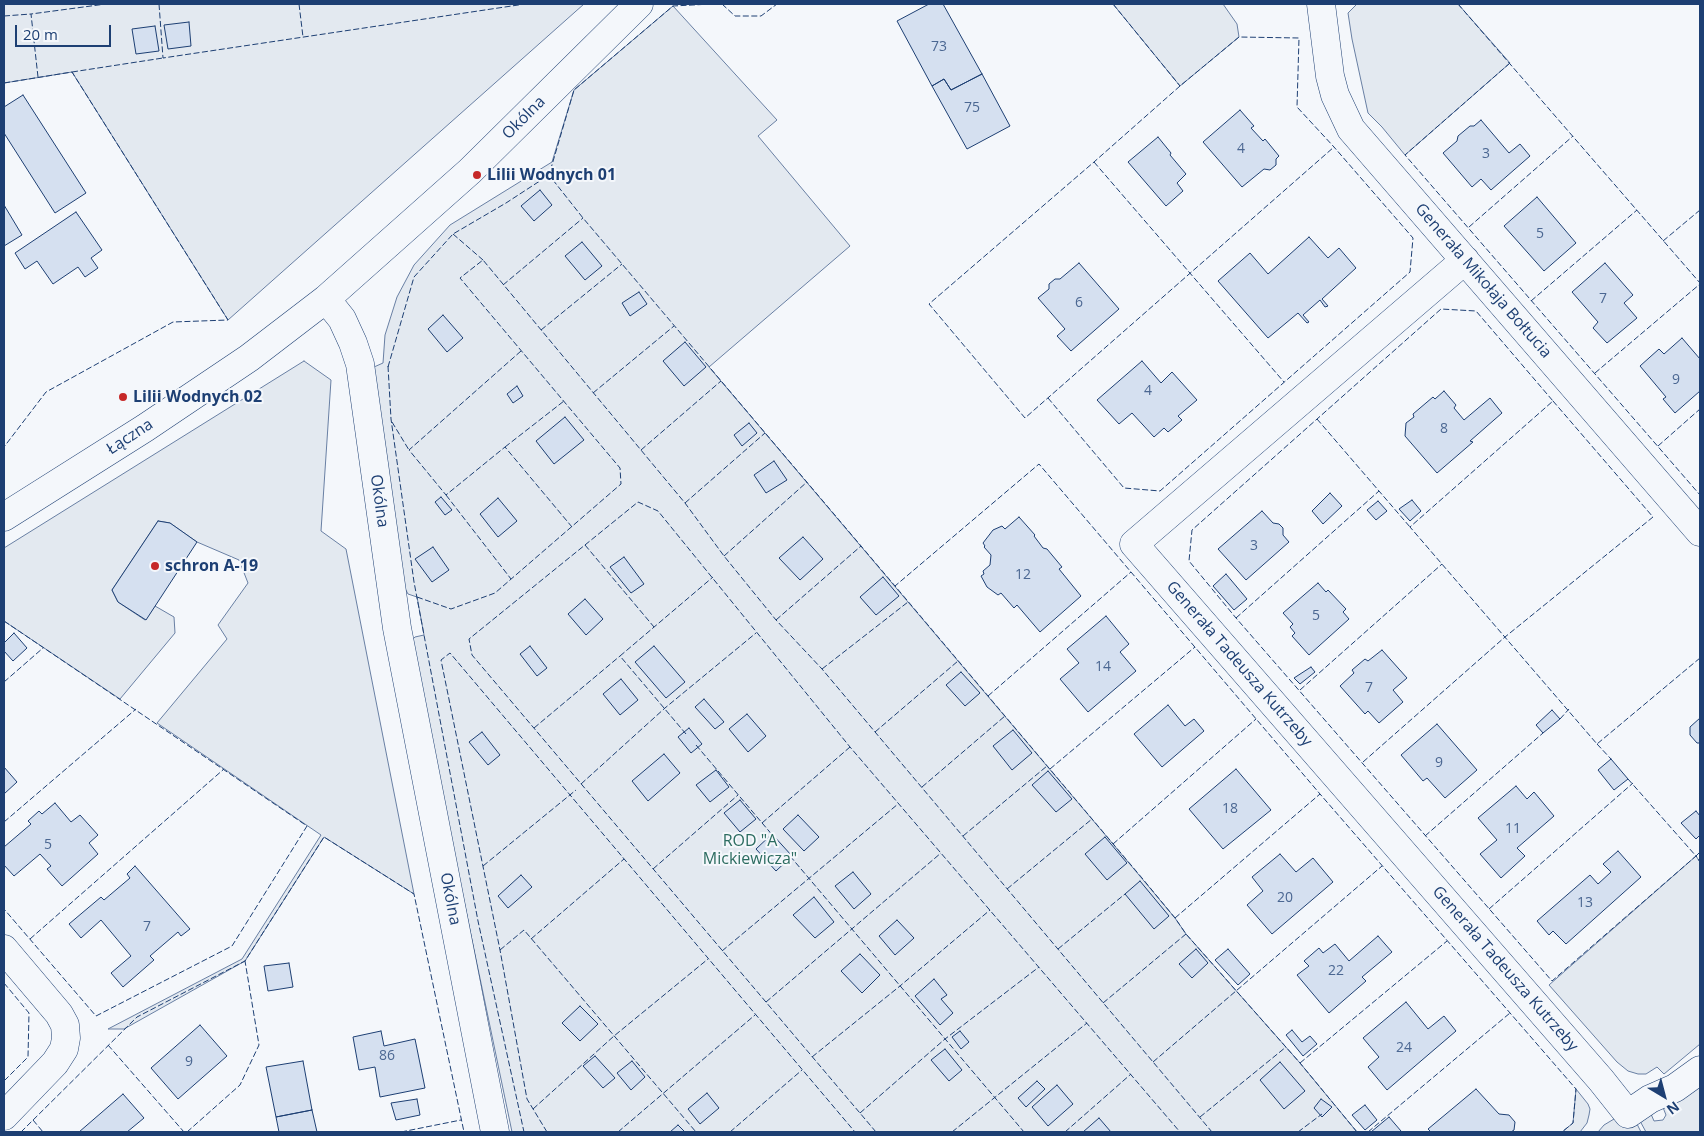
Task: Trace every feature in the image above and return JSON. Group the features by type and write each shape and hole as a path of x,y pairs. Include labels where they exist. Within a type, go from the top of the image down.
{"street":[{"name":"Okólna","path":"495,1132 397,628 360,364 342,319 326,299 470,171 639,4"},
{"name":"Generała Mikołaja Bołtucia","path":"1321,4 1334,96 1351,129 1700,532"},
{"name":"Generała Tadeusza Kutrzeby","path":"1465,260 1134,544 1601,1080 1628,1114 1650,1099 1684,1082 1700,1070"},
{"name":"Łączna","path":"4,517 217,380 326,299"},
{"path":"4,949 59,1014 65,1025 66,1038 64,1049 55,1064 4,1116"}],"green space":[{"path":"4,4 584,4 228,320 72,72 4,83"},
{"path":"1113,4 1223,4 1237,24 1239,37 1180,86"},
{"path":"1357,4 1458,4 1510,63 1405,155 1368,113 1348,13"},
{"name":"ROD \"A Mickiewicza\"","path":"673,6 777,120 758,136 850,246 709,367 1113,844 1175,918 1186,934 1300,1063 1357,1132 512,1132 410,642 415,637 424,635 417,597 408,594 400,579 374,367 383,363 385,335 397,297 414,265 450,225 552,162 574,90"},
{"path":"304,361 331,380 321,531 346,549 414,894 324,837 245,961 124,1029 108,1029 242,959 321,835 157,723 227,639 218,625 248,583 239,560 197,542 170,523 158,521 112,590 118,602 145,620 155,606 174,617 175,633 120,699 4,621 4,548"},
{"path":"1696,856 1700,862 1700,1044 1664,1074 1657,1067 1646,1074 1638,1074 1628,1071 1617,1062 1549,985"},
{"path":"1700,1085 1700,1132 1646,1132 1640,1121 1651,1114 1654,1121 1663,1120 1666,1115 1662,1105"},
{"path":"1576,1089 1590,1109 1587,1123 1580,1132 1562,1132 1573,1123"},
{"path":"1630,1110 1641,1132 1598,1132 1604,1125 1628,1114"}],"building":[{"path":"929,4 943,4 982,74 951,90 944,79 932,86 897,21"},
{"path":"189,22 191,46 168,49 164,25"},
{"path":"155,26 159,51 136,54 132,29"},
{"path":"982,74 1010,126 967,149 932,86 944,79 951,90"},
{"path":"23,95 86,193 55,213 4,133 4,107"},
{"path":"1240,110 1254,126 1251,128 1263,141 1265,139 1279,156 1276,159 1276,165 1270,170 1264,169 1242,187 1203,142"},
{"path":"1481,120 1509,153 1520,144 1530,156 1491,190 1481,179 1472,187 1443,153 1457,141 1458,136"},
{"path":"1158,137 1186,174 1177,183 1183,191 1166,206 1128,162"},
{"path":"540,190 552,205 534,221 521,206"},
{"path":"1537,197 1576,243 1544,271 1504,226"},
{"path":"4,205 22,235 4,246"},
{"path":"76,212 102,250 91,258 98,268 85,277 78,267 53,284 37,261 25,269 15,253"},
{"path":"1309,237 1328,258 1339,248 1356,268 1322,299 1328,306 1325,307 1320,300 1303,315 1309,322 1307,323 1298,313 1268,338 1218,281 1250,253 1268,274"},
{"path":"582,242 602,266 585,280 565,256"},
{"path":"1079,263 1119,309 1071,351 1057,336 1065,329 1038,298 1049,289 1049,284 1055,279 1060,279"},
{"path":"1605,263 1633,295 1624,303 1637,318 1607,343 1593,328 1598,322 1572,292"},
{"path":"639,292 647,304 630,316 622,303"},
{"path":"443,315 463,338 447,352 428,329"},
{"path":"1682,338 1700,359 1700,391 1675,413 1663,399 1666,397 1640,366 1659,349 1664,354"},
{"path":"685,342 706,367 684,386 663,361"},
{"path":"1142,361 1161,383 1172,372 1197,400 1178,416 1182,420 1168,432 1164,428 1154,437 1132,413 1119,424 1097,400"},
{"path":"517,386 523,396 513,403 507,394"},
{"path":"1444,391 1456,405 1454,408 1464,420 1490,398 1502,413 1470,441 1473,442 1437,473 1405,436 1406,423 1414,417 1413,414 1433,397 1435,399"},
{"path":"565,417 584,440 554,464 536,441"},
{"path":"749,423 757,433 742,446 734,435"},
{"path":"774,461 787,480 766,493 754,475"},
{"path":"1330,493 1342,506 1323,524 1312,511"},
{"path":"441,497 452,510 445,515 435,502"},
{"path":"498,498 517,521 498,537 480,514"},
{"path":"1412,500 1421,511 1410,521 1399,509"},
{"path":"1378,501 1387,511 1376,520 1367,510"},
{"path":"1262,511 1273,523 1279,524 1283,528 1283,535 1289,542 1246,580 1218,549"},
{"path":"1019,517 1035,535 1043,548 1047,549 1062,567 1059,569 1081,596 1040,632 1017,605 1014,608 1001,593 998,595 987,587 981,576 984,574 983,571 990,565 991,555 983,543 993,530 1002,526 1005,529"},
{"name":"schron A-19","path":"158,521 170,523 197,542 146,620 118,602 112,590"},
{"path":"803,537 823,559 800,580 779,558"},
{"path":"433,547 449,570 432,582 415,559"},
{"path":"624,557 644,584 631,593 610,567"},
{"path":"1226,574 1247,599 1234,610 1213,586"},
{"path":"883,577 899,596 876,615 860,597"},
{"path":"1318,583 1326,592 1328,590 1346,609 1343,612 1349,619 1309,655 1292,636 1295,633 1290,627 1293,624 1283,613"},
{"path":"585,599 603,619 586,635 568,614"},
{"path":"1106,616 1129,644 1120,652 1136,671 1088,712 1060,679 1079,663 1067,649"},
{"path":"14,633 27,648 13,661 4,651 4,643"},
{"path":"530,646 547,668 537,676 520,654"},
{"path":"654,646 685,682 666,698 635,662"},
{"path":"1382,650 1407,678 1393,690 1403,702 1379,723 1368,711 1365,714 1340,686 1354,673 1352,670 1365,659 1368,661"},
{"path":"1311,667 1315,672 1300,684 1294,678"},
{"path":"961,672 980,693 965,706 946,685"},
{"path":"621,679 638,700 620,715 603,694"},
{"path":"704,699 724,722 715,729 695,707"},
{"path":"1168,705 1185,726 1194,719 1204,731 1162,767 1134,734"},
{"path":"1552,710 1560,719 1543,733 1536,725"},
{"path":"747,714 766,736 748,752 729,729"},
{"path":"1700,718 1700,743 1697,743 1690,735 1690,727"},
{"path":"1437,724 1477,770 1445,798 1427,778 1423,781 1401,755"},
{"path":"689,728 702,744 691,753 678,737"},
{"path":"1013,730 1032,753 1012,770 993,746"},
{"path":"482,732 500,755 488,765 469,742"},
{"path":"664,754 680,773 648,801 632,781"},
{"path":"1611,759 1628,779 1614,790 1598,770"},
{"path":"4,767 17,782 4,794"},
{"path":"1236,769 1271,810 1223,849 1189,809"},
{"path":"716,770 729,787 710,802 696,785"},
{"path":"1048,771 1072,799 1056,812 1032,785"},
{"path":"1516,786 1527,799 1534,792 1554,816 1517,848 1525,856 1501,878 1480,854 1497,840 1478,818"},
{"path":"740,800 756,819 740,832 724,813"},
{"path":"55,803 71,822 80,815 98,835 89,843 98,854 62,886 47,869 51,866 40,854 14,876 4,865 4,847 31,824 28,821 39,811 42,814"},
{"path":"1696,811 1700,816 1700,835 1696,839 1681,823"},
{"path":"798,815 819,837 804,851 783,829"},
{"path":"772,834 792,856 776,871 756,849"},
{"path":"1105,837 1127,863 1107,880 1085,854"},
{"path":"1618,851 1641,877 1566,944 1553,931 1549,935 1537,921 1590,875 1598,884 1611,872 1603,864"},
{"path":"1280,854 1296,872 1313,858 1333,882 1272,934 1247,905 1263,891 1252,877"},
{"path":"135,866 190,929 181,936 178,932 150,956 154,960 123,987 111,973 131,956 101,920 81,938 69,924 101,897 104,900 130,878 127,874"},
{"path":"853,872 871,894 854,909 835,886"},
{"path":"521,875 532,887 508,908 498,896"},
{"path":"1140,881 1169,916 1154,929 1125,894"},
{"path":"814,897 834,922 815,938 793,915"},
{"path":"897,920 914,938 895,955 879,936"},
{"path":"1378,936 1392,952 1362,977 1366,981 1329,1013 1297,975 1309,966 1304,961 1319,948 1323,953 1335,944 1349,961"},
{"path":"1196,949 1208,963 1192,978 1179,964"},
{"path":"1228,949 1250,974 1238,985 1215,960"},
{"path":"860,954 880,975 862,993 841,971"},
{"path":"289,963 293,987 268,991 264,966"},
{"path":"934,979 947,995 941,999 953,1013 940,1025 915,996"},
{"path":"1406,1002 1428,1029 1444,1016 1456,1031 1387,1090 1368,1067 1379,1057 1363,1038"},
{"path":"580,1006 598,1024 580,1041 562,1023"},
{"path":"200,1025 227,1056 178,1099 151,1068"},
{"path":"1292,1030 1302,1042 1310,1036 1317,1044 1303,1056 1286,1035"},
{"path":"381,1031 384,1046 415,1039 425,1088 380,1097 375,1067 359,1070 353,1037"},
{"path":"960,1031 969,1042 961,1049 952,1037"},
{"path":"945,1049 962,1070 949,1081 931,1060"},
{"path":"595,1056 615,1078 603,1088 583,1066"},
{"path":"303,1061 312,1110 276,1117 266,1067"},
{"path":"632,1061 645,1077 631,1090 617,1073"},
{"path":"1280,1062 1305,1091 1284,1109 1260,1080"},
{"path":"1037,1081 1045,1089 1026,1107 1018,1098"},
{"path":"1057,1085 1073,1104 1048,1126 1032,1107"},
{"path":"1476,1089 1499,1114 1509,1115 1515,1122 1514,1130 1511,1132 1431,1132 1428,1129"},
{"path":"707,1093 719,1108 700,1124 688,1109"},
{"path":"123,1094 144,1118 127,1132 79,1132"},
{"path":"417,1099 420,1115 396,1120 391,1103"},
{"path":"1321,1099 1332,1107 1322,1117 1314,1108"},
{"path":"1365,1105 1377,1120 1365,1130 1352,1115"},
{"path":"312,1110 317,1132 279,1132 276,1117"},
{"path":"1389,1117 1401,1131 1371,1132"},
{"path":"1099,1118 1111,1132 1083,1132"},
{"path":"678,1125 685,1132 670,1132"}],"fence":[{"path":"38,77 31,14 106,4"},
{"path":"159,4 163,58 525,4"},
{"path":"299,4 303,37"},
{"path":"712,4 673,6 574,90 549,175 583,218 895,586"},
{"path":"722,4 735,16 761,16 777,4"},
{"path":"1113,4 1180,86"},
{"path":"1458,4 1700,283"},
{"path":"4,16 31,14"},
{"path":"1048,398 1124,488 1160,491 1410,272 1413,238 1334,147 1297,107 1299,38 1239,37 929,304 1025,418 1334,147"},
{"path":"72,72 163,58"},
{"path":"1510,63 1405,155 1700,495"},
{"path":"4,83 72,72 228,320 173,322 46,392 4,447"},
{"path":"1469,227 1573,136"},
{"path":"1094,162 1284,382"},
{"path":"388,367 414,277 453,234 549,175"},
{"path":"1531,301 1637,210"},
{"path":"1663,241 1700,210"},
{"path":"503,285 583,218"},
{"path":"453,234 483,260"},
{"path":"417,597 451,609 495,593 621,484 620,468 460,278 483,260 685,503 724,556 776,620 822,669 1212,1132"},
{"path":"541,330 622,264"},
{"path":"1595,373 1700,284"},
{"path":"1700,658 1597,744 1410,527 1553,401 1476,311 1441,309 1192,530 1189,561 1236,618 1552,981 1696,856 1700,862"},
{"path":"593,393 674,326"},
{"path":"521,351 409,450 446,495 505,447 572,527"},
{"path":"388,366 391,419 414,582 478,921 524,1132"},
{"path":"641,450 721,381"},
{"path":"505,447 564,401"},
{"path":"1363,762 1505,637 1653,517 1553,401"},
{"path":"1658,446 1700,409"},
{"path":"1317,419 1410,527"},
{"path":"392,422 409,450"},
{"path":"685,503 765,433"},
{"path":"1357,1132 1300,1063 1186,934 1142,878 895,586 1039,464 1320,794 1576,1089 1573,1123 1562,1132"},
{"path":"724,556 807,482"},
{"path":"1236,618 1379,491"},
{"path":"446,495 511,579"},
{"path":"876,1132 472,655 469,639 638,502 658,511 850,747 1180,1132"},
{"path":"585,545 654,627"},
{"path":"776,620 861,546"},
{"path":"1300,690 1442,564"},
{"path":"988,696 1131,572"},
{"path":"686,734 620,656 713,577"},
{"path":"822,669 908,602"},
{"path":"4,621 307,826 232,946 96,1016 4,909"},
{"path":"581,784 665,708 756,633"},
{"path":"1050,769 1195,647"},
{"path":"4,682 43,648"},
{"path":"547,1132 527,1099 500,950 441,660 450,653 855,1132"},
{"path":"534,728 620,656"},
{"path":"875,732 958,661"},
{"path":"4,822 136,709"},
{"path":"1560,719 1569,709"},
{"path":"922,787 1005,716"},
{"path":"1113,844 1256,719"},
{"path":"1425,836 1543,733"},
{"path":"1597,744 1611,759"},
{"path":"696,745 774,837"},
{"path":"762,823 850,747"},
{"path":"963,836 1047,766"},
{"path":"30,939 224,769"},
{"path":"1628,779 1696,856 1700,852"},
{"path":"1489,909 1633,783"},
{"path":"483,866 576,790"},
{"path":"1175,918 1320,794"},
{"path":"653,869 738,795"},
{"path":"722,951 898,804"},
{"path":"1007,889 1092,819"},
{"path":"21,1132 137,1017 245,961 324,837 414,894 464,1132"},
{"path":"766,1002 941,853"},
{"path":"790,856 1024,1132"},
{"path":"531,939 624,859"},
{"path":"1153,1062 1382,866"},
{"path":"1058,949 1125,894"},
{"path":"812,1057 990,910"},
{"path":"500,950 524,930 696,1132"},
{"path":"1103,1003 1186,934"},
{"path":"1300,1063 1447,941"},
{"path":"533,1109 614,1036 708,959"},
{"path":"187,1132 240,1085 259,1045 245,961"},
{"path":"860,1113 945,1039 1039,967"},
{"path":"4,983 29,1013 28,1057 4,1081"},
{"path":"1368,1132 1510,1013"},
{"path":"618,1132 755,1015"},
{"path":"952,1132 1087,1023"},
{"path":"108,1045 184,1132"},
{"path":"1200,1117 1286,1047"},
{"path":"730,1132 802,1070"},
{"path":"1065,1132 1131,1074"},
{"path":"1298,1132 1322,1114"},
{"path":"33,1120 43,1132"},
{"path":"401,1132 461,1120"}],"place":[{"name":"Lilii Wodnych 01","path":"477,175"},
{"name":"Lilii Wodnych 02","path":"123,397"},
{"name":"schron A-19","path":"155,566"}]}
